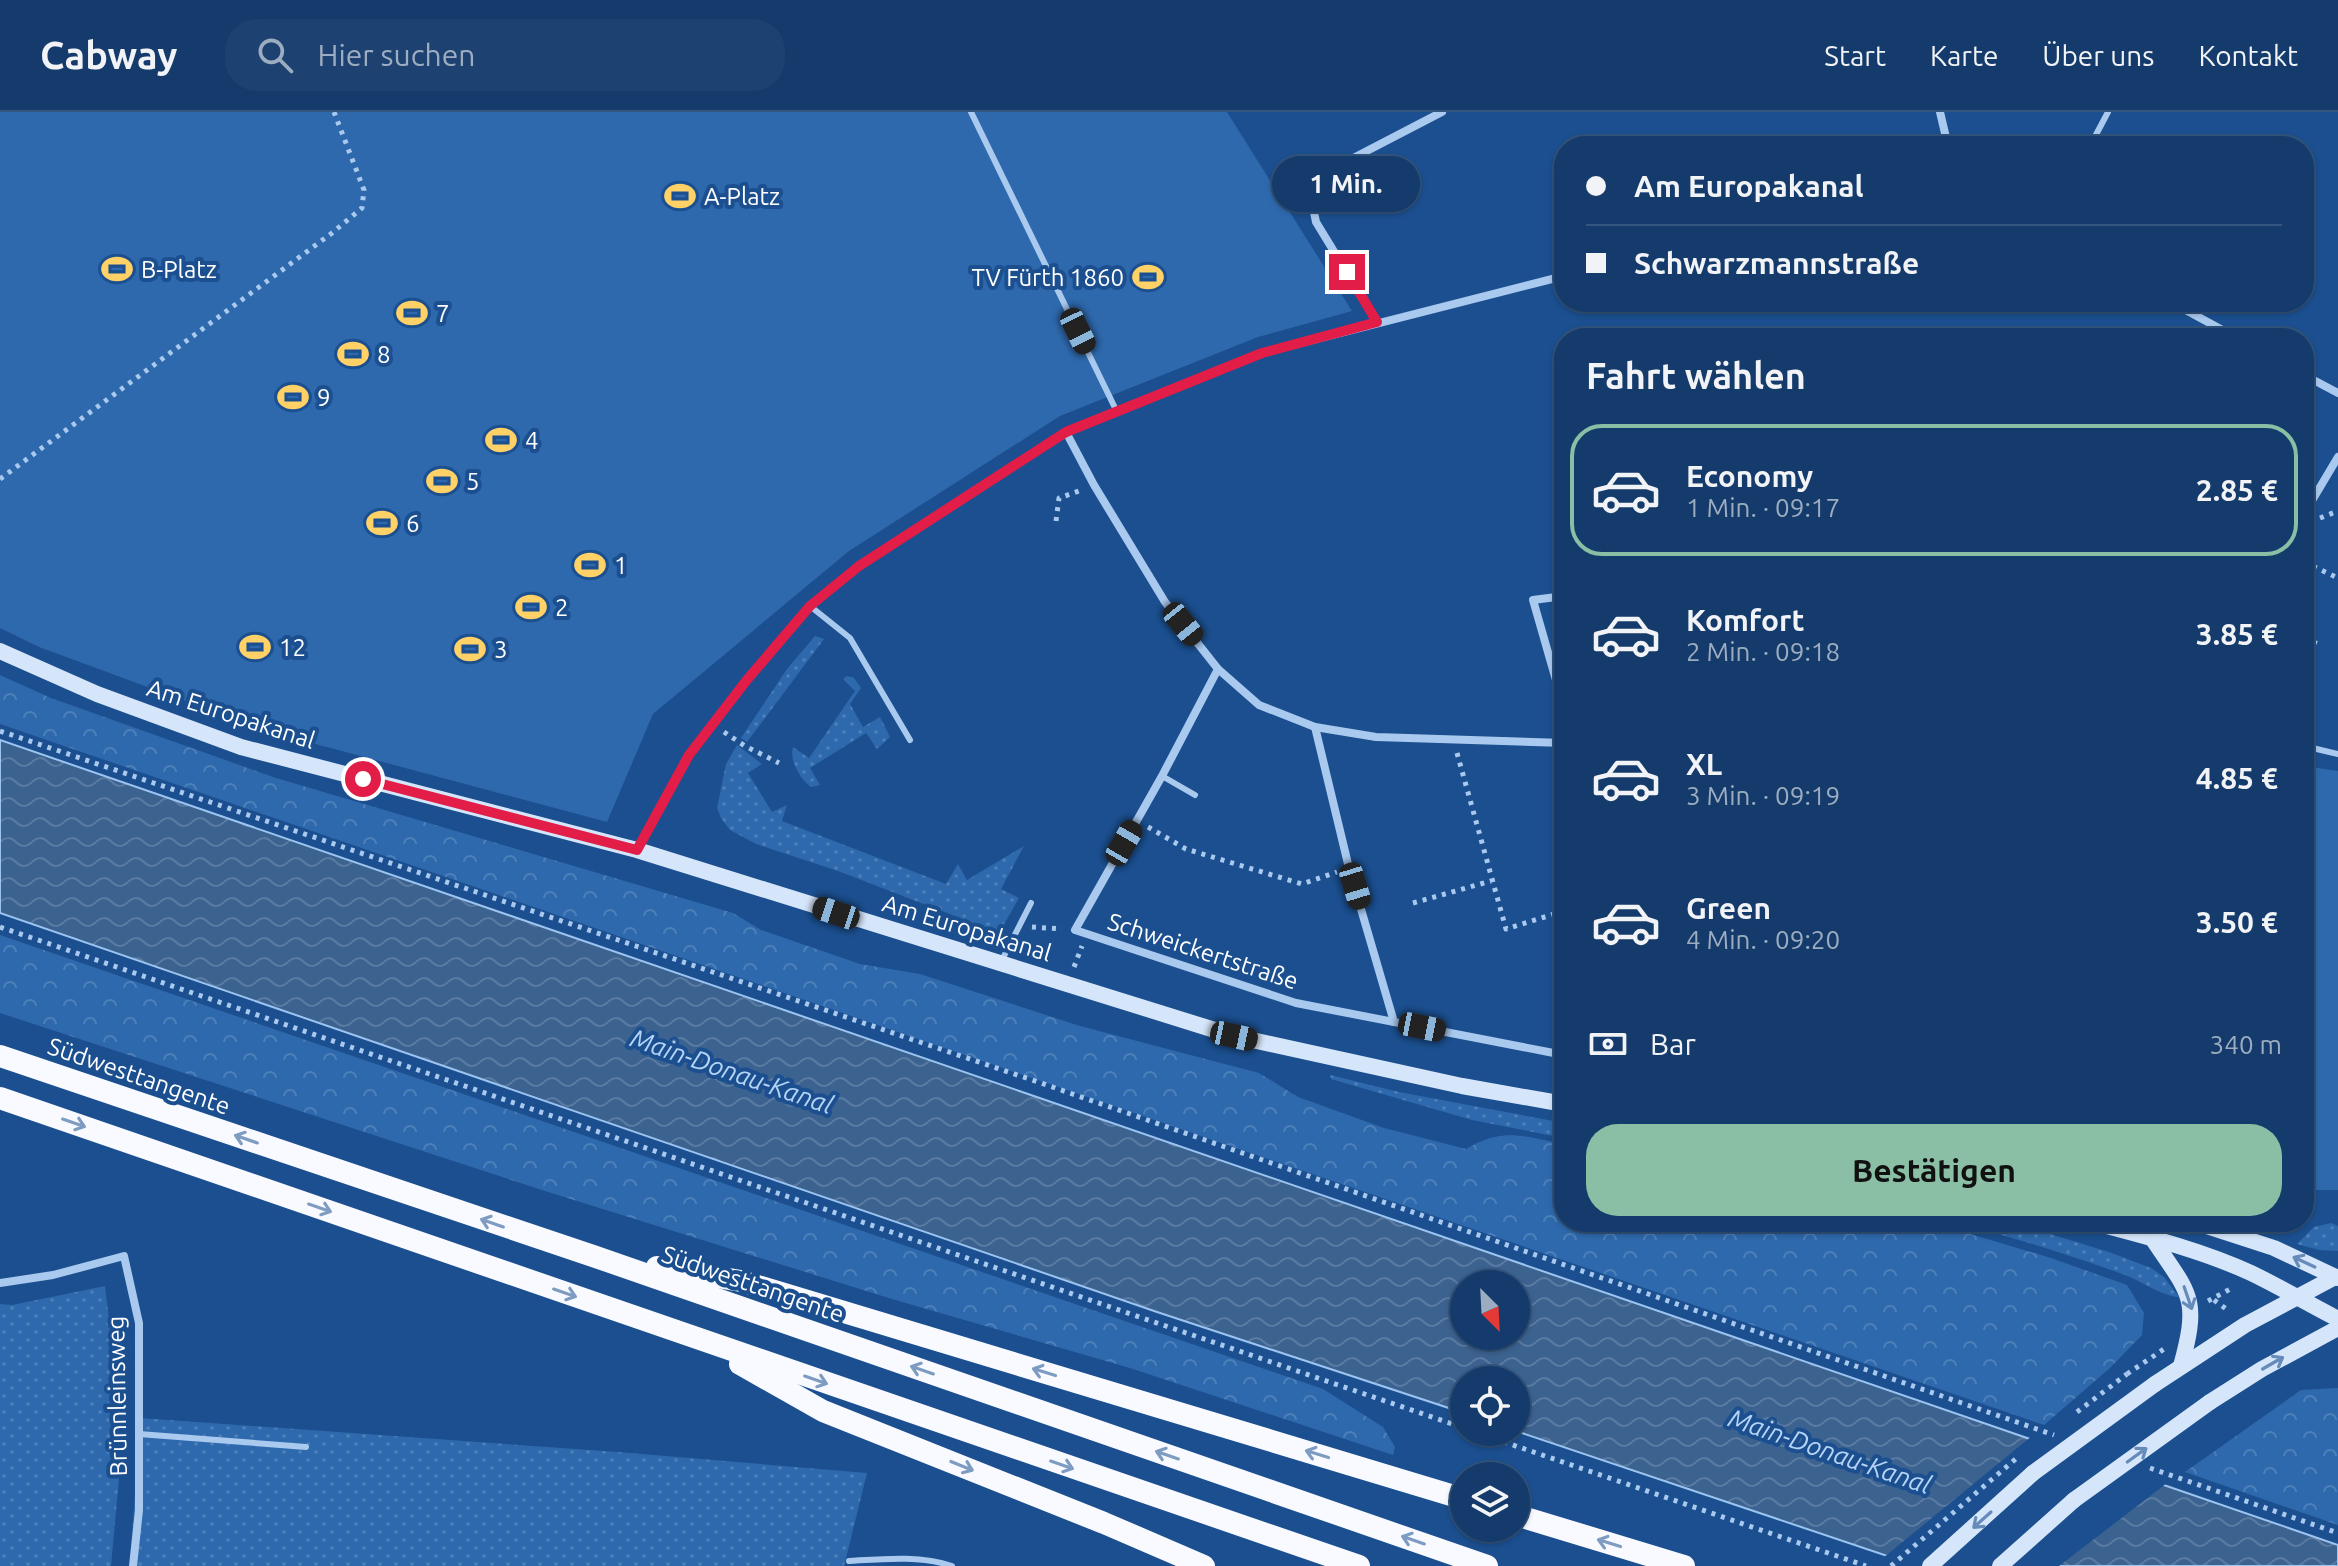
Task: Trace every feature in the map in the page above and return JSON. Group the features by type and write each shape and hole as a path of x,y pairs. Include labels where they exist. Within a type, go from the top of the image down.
{"highway":[{"name":"Südwesttangente","path":"0,1056 593,1256 1487,1566"},
{"path":"0,1098 1359,1566"},
{"path":"593,1256 741,1281 1450,1495"},
{"path":"690,1336 823,1411 1204,1566"},
{"path":"1530,1519 1684,1566"}],"main road":[{"name":"Am Europakanal","path":"0,651 97,694 241,747 637,850 1234,1036 1462,1086 1554,1102"},
{"path":"2130,1232 2238,1268 2338,1319"},
{"path":"2225,1232 2274,1248 2336,1278"},
{"path":"2152,1238 2185,1287 2192,1306 2181,1366"},
{"path":"1930,1566 2033,1473 2155,1384 2245,1325 2336,1278"},
{"path":"2000,1566 2074,1500 2210,1402 2262,1369 2338,1328"}],"street":[{"path":"1377,322 1316,222 1310,193 1336,167 1442,112"},
{"path":"1940,112 1946,136"},
{"path":"637,850 689,755 810,606 859,566 1066,432 1262,353 1554,278"},
{"path":"2189,312 2219,328"},
{"path":"2314,380 2338,393"},
{"path":"1066,432 1094,485 1165,602 1218,669 1259,705 1315,727 1376,737 1554,743"},
{"path":"2314,497 2338,457"},
{"path":"1554,597 1533,600 1554,673"},
{"name":"Schweickertstraße","path":"1218,669 1075,930 1296,1003 1554,1053"},
{"path":"1315,727 1349,868 1394,1022"},
{"name":"Brünnleinsweg","path":"0,1283 53,1275 124,1256 139,1323 139,1510 133,1566"}],"lane":[{"path":"971,112 1117,412"},
{"path":"2095,136 2108,112"},
{"path":"810,606 850,638 910,740"},
{"path":"2314,748 2338,754"},
{"path":"1162,776 1195,795"},
{"path":"1000,963 1031,903"},
{"path":"139,1434 306,1447"},
{"path":"849,1561 892,1559 940,1562 952,1566"}],"path":[{"path":"0,479 362,208 364,190 334,112"},
{"path":"1056,521 1059,498 1094,485"},
{"path":"2314,567 2338,578"},
{"path":"2314,642 2318,644"},
{"path":"713,724 745,746 779,763"},
{"path":"0,731 1038,1082 2053,1433 2039,1441"},
{"path":"1454,741 1506,929 1554,914"},
{"path":"1137,820 1186,849 1302,884 1349,868"},
{"path":"1413,903 1491,881"},
{"path":"1019,926 1075,930"},
{"path":"0,927 1450,1423"},
{"path":"1067,984 1087,934"},
{"path":"2201,1303 2214,1300 2238,1284"},
{"path":"2214,1300 2229,1311"},
{"path":"2077,1412 2164,1349"},
{"path":"1516,1446 1866,1566"},
{"path":"1891,1566 2026,1450"},
{"path":"2144,1466 2338,1533"}],"green space":[{"path":"0,112 1227,112 1352,311 1258,337 1060,416 849,551 653,714 607,822 267,731 39,647 0,628"},
{"path":"815,636 824,639 747,742 741,738 787,669"},
{"path":"0,675 51,698 276,778 733,913 761,930 860,964 920,974 1080,1026 1259,1073 1298,1097 1384,1128 1466,1149 1503,1135 1554,1142 1554,1232 1964,1232 2127,1285 2144,1313 2142,1335 2110,1368 2044,1425 0,724"},
{"path":"847,676 854,678 861,688 850,704 863,727 880,717 890,737 877,749 866,733 810,768 820,785 811,787 796,769 793,747 809,758 855,691 843,679"},
{"path":"737,745 762,764 748,773 772,812 787,805 782,821 946,884 958,864 967,880 1024,846 1001,889 1019,898 999,933 838,871 756,844 730,830 717,808 726,764"},
{"path":"2314,767 2338,771 2338,1190 2314,1190"},
{"path":"0,935 1323,1389 1383,1427 1395,1447 1393,1455 1130,1368 892,1299 545,1191 0,1013"},
{"path":"1330,1075 1399,1092 1554,1121 1554,1136 1472,1120 1331,1079"},
{"path":"2331,1223 2338,1226 2338,1251 2297,1244 2309,1232 2314,1232 2314,1227"},
{"path":"1992,1232 2044,1232 2109,1252 2151,1268 2164,1277 2179,1297 2165,1294 2129,1277"},
{"path":"105,1286 123,1435 111,1566 0,1566 0,1304 12,1305"},
{"path":"2338,1388 2338,1525 2185,1472 2301,1390"},
{"path":"140,1418 867,1473 844,1566 130,1566"}],"water":[{"name":"Main-Donau-Kanal","path":"0,740 2338,1545 2338,1566 1917,1566 1530,1436 1530,1366 1450,1366 1450,1408 1157,1312 0,913"}],"pier":[{"path":"2032,1436 2167,1483 2059,1566 1905,1566 1883,1558"}],"place":[{"name":"A-Platz","path":"680,196"},
{"name":"B-Platz","path":"117,269"},
{"name":"TV Fürth 1860","path":"1148,277"},
{"name":"7","path":"412,313"},
{"name":"8","path":"353,354"},
{"name":"9","path":"293,397"},
{"name":"4","path":"501,440"},
{"name":"5","path":"442,481"},
{"name":"6","path":"382,523"},
{"name":"1","path":"590,565"},
{"name":"2","path":"531,607"},
{"name":"12","path":"255,647"},
{"name":"3","path":"470,649"}],"route":[{"path":"363,779 637,850 689,755 746,681 810,606 859,566 1066,432 1262,353 1377,322 1347,272"}]}
